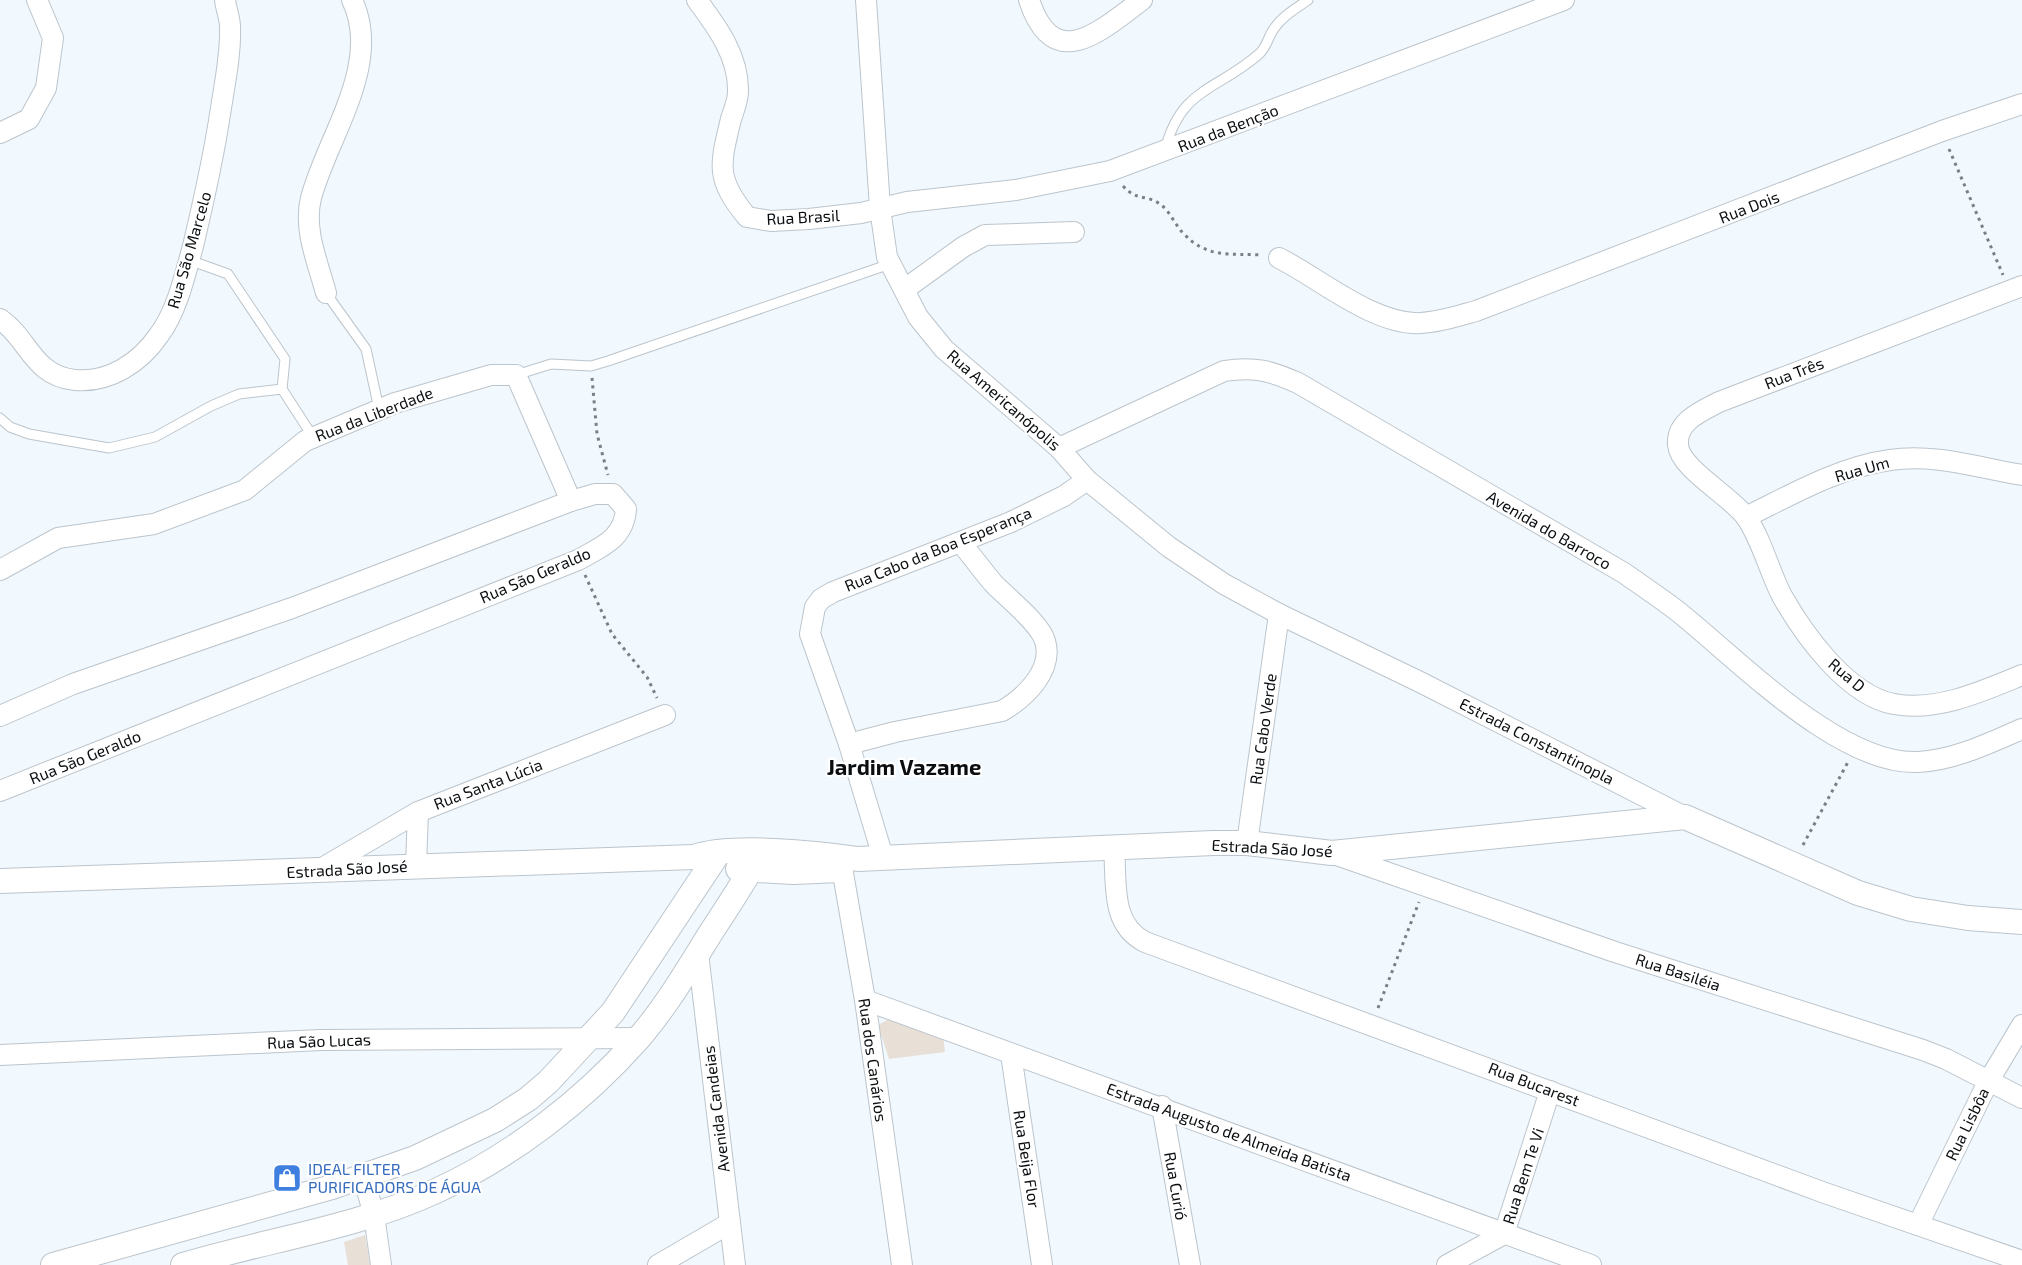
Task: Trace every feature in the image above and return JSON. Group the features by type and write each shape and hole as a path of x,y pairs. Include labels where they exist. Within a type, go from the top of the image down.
{"street":[{"path":"0,133 29,119 46,88 53,38 37,0"},
{"name":"Rua São Marcelo","path":"0,319 11,326 32,358 51,373 73,380 98,380 121,370 142,356 160,334 172,310 189,260 211,174 228,65 230,26 225,0"},
{"path":"326,293 308,226 311,199 352,96 361,29 352,0"},
{"name":"Rua Brasil","path":"697,0 729,46 735,66 738,92 723,150 722,178 729,195 747,217 771,221 809,219 880,208"},
{"path":"866,0 880,208 889,260"},
{"path":"1029,0 1035,20 1043,30 1055,39 1066,43 1080,41 1095,33 1142,0"},
{"name":"Rua da Benção","path":"880,208 1017,190 1110,171 1564,0"},
{"name":"Rua Dois","path":"1279,258 1374,312 1400,322 1420,323 1476,311 1942,131 2022,104"},
{"path":"905,289 963,247 985,235 1074,232"},
{"name":"Rua Americanópolis","path":"889,260 918,317 944,349 1059,448 1087,480"},
{"name":"Rua Três","path":"1746,518 1684,459 1678,447 1679,435 1684,424 1719,402 2016,288"},
{"name":"Avenida do Barroco","path":"1059,448 1224,371 1247,367 1274,373 1308,389 1624,573 1675,609 1807,717 1856,747 1898,761 1917,762 1952,757 2022,729"},
{"name":"Rua da Liberdade","path":"0,570 58,538 154,524 245,490 313,437 380,409 491,375 516,375"},
{"path":"516,375 571,501"},
{"name":"Rua Um","path":"1746,518 1807,487 1855,468 1892,459 1943,460 2022,475"},
{"name":"Rua Cabo da Boa Esperança","path":"849,744 810,634 812,616 821,599 925,555 962,543 1042,506 1087,480"},
{"name":"Estrada Constantinopla","path":"1087,480 1169,547 1224,584 1279,614 1430,687 1685,817 1858,893 1911,909 1968,918 2022,922"},
{"path":"0,716 73,684 292,608 571,501 595,494 613,494"},
{"name":"Rua São Geraldo","path":"0,791 578,560 614,540 620,532 626,509 622,501 613,494"},
{"name":"Rua D","path":"1746,518 1768,568 1794,616 1821,653 1864,691 1893,704 1916,706 1940,703 1983,691 2022,675"},
{"path":"883,857 849,744 895,732 1002,711 1017,702 1035,683 1047,653 1045,639 992,582 962,543"},
{"name":"Rua Cabo Verde","path":"1247,843 1279,614"},
{"name":"Rua Santa Lúcia","path":"319,870 418,812 665,715"},
{"path":"416,865 418,812"},
{"name":"Estrada São José","path":"0,881 416,865 708,859 847,862 883,857 1247,843 1332,853 1685,817"},
{"name":"Rua Bucarest","path":"1114,849 1121,921 1131,935 1825,1193 2022,1261"},
{"name":"Rua Basiléia","path":"1332,853 1659,966 1923,1050 1946,1059 2022,1098"},
{"path":"53,1265 363,1176 415,1158 495,1120 528,1099 592,1036 633,984 708,859"},
{"path":"183,1265 209,1261 374,1215 437,1191 505,1153 574,1100 638,1038 698,954 755,861"},
{"name":"Rua dos Canários","path":"847,862 902,1265"},
{"name":"Avenida Candeias","path":"698,954 735,1265"},
{"name":"Estrada Augusto de Almeida Batista","path":"866,1000 1011,1054 1162,1106 1592,1265"},
{"name":"Rua Lisbôa","path":"1918,1225 1988,1082 2022,1025"},
{"name":"Rua São Lucas","path":"0,1055 321,1040 592,1036 638,1038"},
{"name":"Rua Beija Flor","path":"1011,1054 1042,1265"},
{"name":"Rua Bem Te Vi","path":"1447,1265 1504,1234 1550,1091"},
{"name":"Rua Curió","path":"1162,1106 1190,1265"},
{"path":"363,1176 374,1215 381,1265"},
{"path":"658,1265 730,1223"}],"lane":[{"path":"1164,152 1171,127 1183,108 1206,89 1262,52 1278,23 1308,0"},
{"path":"189,260 228,274 285,359 282,389 313,437"},
{"path":"516,375 550,364 591,366 889,260"},
{"path":"326,293 366,349 380,409"},
{"path":"0,418 10,427 29,434 109,448 155,437 211,406 239,394 282,389"}],"path":[{"path":"1942,131 2016,288"},
{"path":"1110,171 1133,196 1160,204 1184,235 1207,252 1279,258"},
{"path":"591,366 597,434 613,494"},
{"path":"578,560 612,634 647,677 665,715"},
{"path":"1792,865 1856,747"},
{"path":"1371,1023 1426,886"}],"building":[{"path":"889,1019 943,1036 945,1052 889,1059 878,1025"},
{"path":"365,1235 370,1265 348,1265 344,1242"}],"place":[{"name":"IDEAL FILTER PURIFICADORS DE ÁGUA","path":"287,1178"}],"district":[{"name":"Jardim Vazame","path":"904,767"}]}
